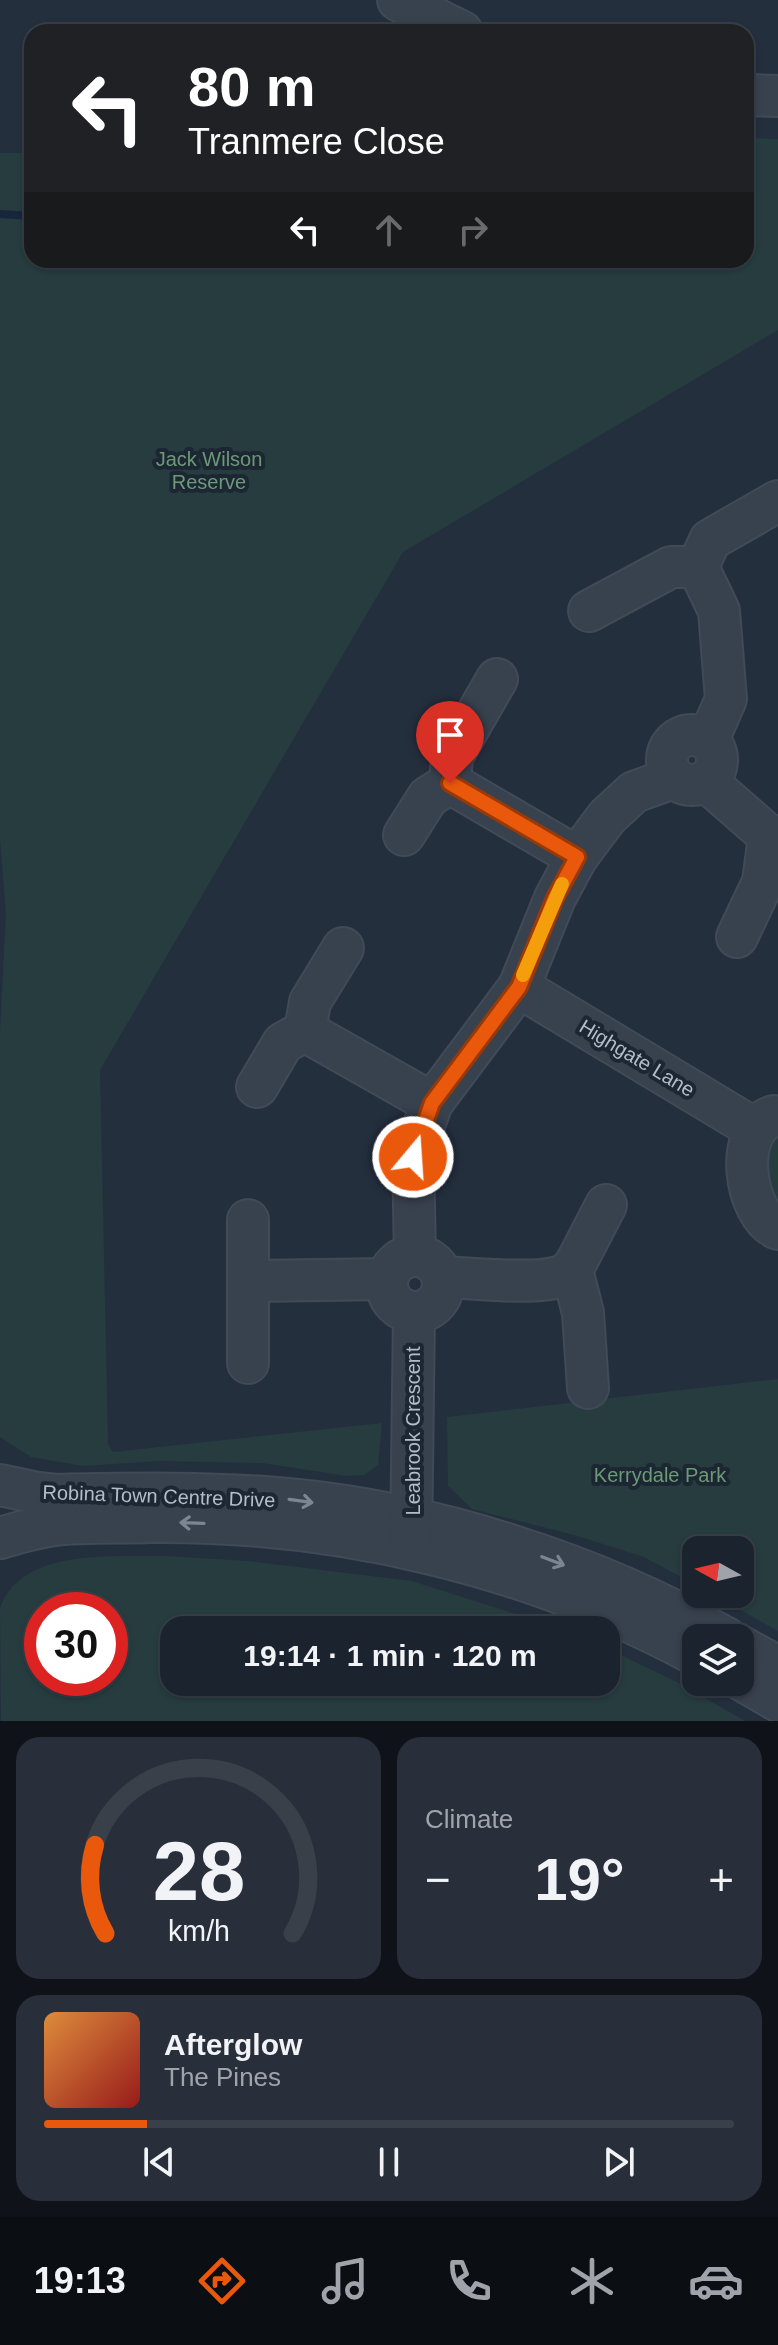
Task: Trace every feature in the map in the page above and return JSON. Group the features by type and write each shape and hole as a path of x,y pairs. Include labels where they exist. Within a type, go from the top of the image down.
{"street":[{"path":"398,0 446,24"},
{"path":"754,95 778,96"},
{"path":"737,937 763,882 774,836 690,780 668,770 667,759 668,751 676,741 693,735 708,740 726,699 719,611 698,567 710,540 778,501"},
{"path":"589,611 671,567 698,567"},
{"path":"450,783 452,757 497,679"},
{"path":"415,1271 413,1157 432,1103 519,987 555,898 577,857 607,817 634,792 690,780"},
{"path":"404,835 428,797 450,783"},
{"path":"450,783 577,857"},
{"path":"305,1031 310,1002 343,948"},
{"name":"Highgate Lane","path":"519,987 767,1122 748,1143 751,1190 760,1215 766,1223 778,1229"},
{"path":"305,1031 432,1103"},
{"path":"257,1087 283,1043 305,1031"},
{"path":"248,1281 415,1271 543,1280 561,1277 572,1270 606,1205"},
{"path":"248,1220 248,1363"},
{"path":"572,1270 583,1313 588,1388"},
{"name":"Leabrook Crescent","path":"412,1534 414,1312 404,1310 391,1298 415,1271"},
{"name":"Robina Town Centre Drive","path":"0,1485 57,1495 199,1493 291,1499 412,1534 531,1553 646,1596 699,1624"},
{"name":"Robina Town Centre Drive","path":"0,1538 63,1524 186,1522 263,1525 341,1535 412,1534 499,1573 565,1594 682,1648"},
{"path":"754,1654 778,1667"},
{"path":"754,1687 778,1701"}],"green space":[{"name":"Jack Wilson Reserve","path":"754,138 778,139 778,330 403,552 100,1070 108,1444 113,1452 382,1423 378,1465 364,1475 347,1476 262,1463 160,1461 83,1466 31,1457 0,1437 0,1032 6,914 0,839 0,153 24,153 24,268 754,268"},
{"path":"778,1125 778,1218 773,1215 763,1136"},
{"name":"Kerrydale Park","path":"778,1379 778,1631 737,1608 754,1608 754,1536 682,1536 682,1577 644,1557 472,1509 448,1486 447,1417"},
{"path":"166,1556 248,1561 412,1581 522,1616 160,1616 160,1696 620,1696 620,1655 682,1685 682,1696 701,1696 745,1721 1,1721 0,1608 11,1588 28,1574 48,1565 96,1557"}],"waterway":[{"path":"0,214 24,216"}],"slow traffic":[{"path":"523,975 562,884"}],"route":[{"path":"413,1157 432,1103 519,987 555,898 577,857 450,783"}]}
